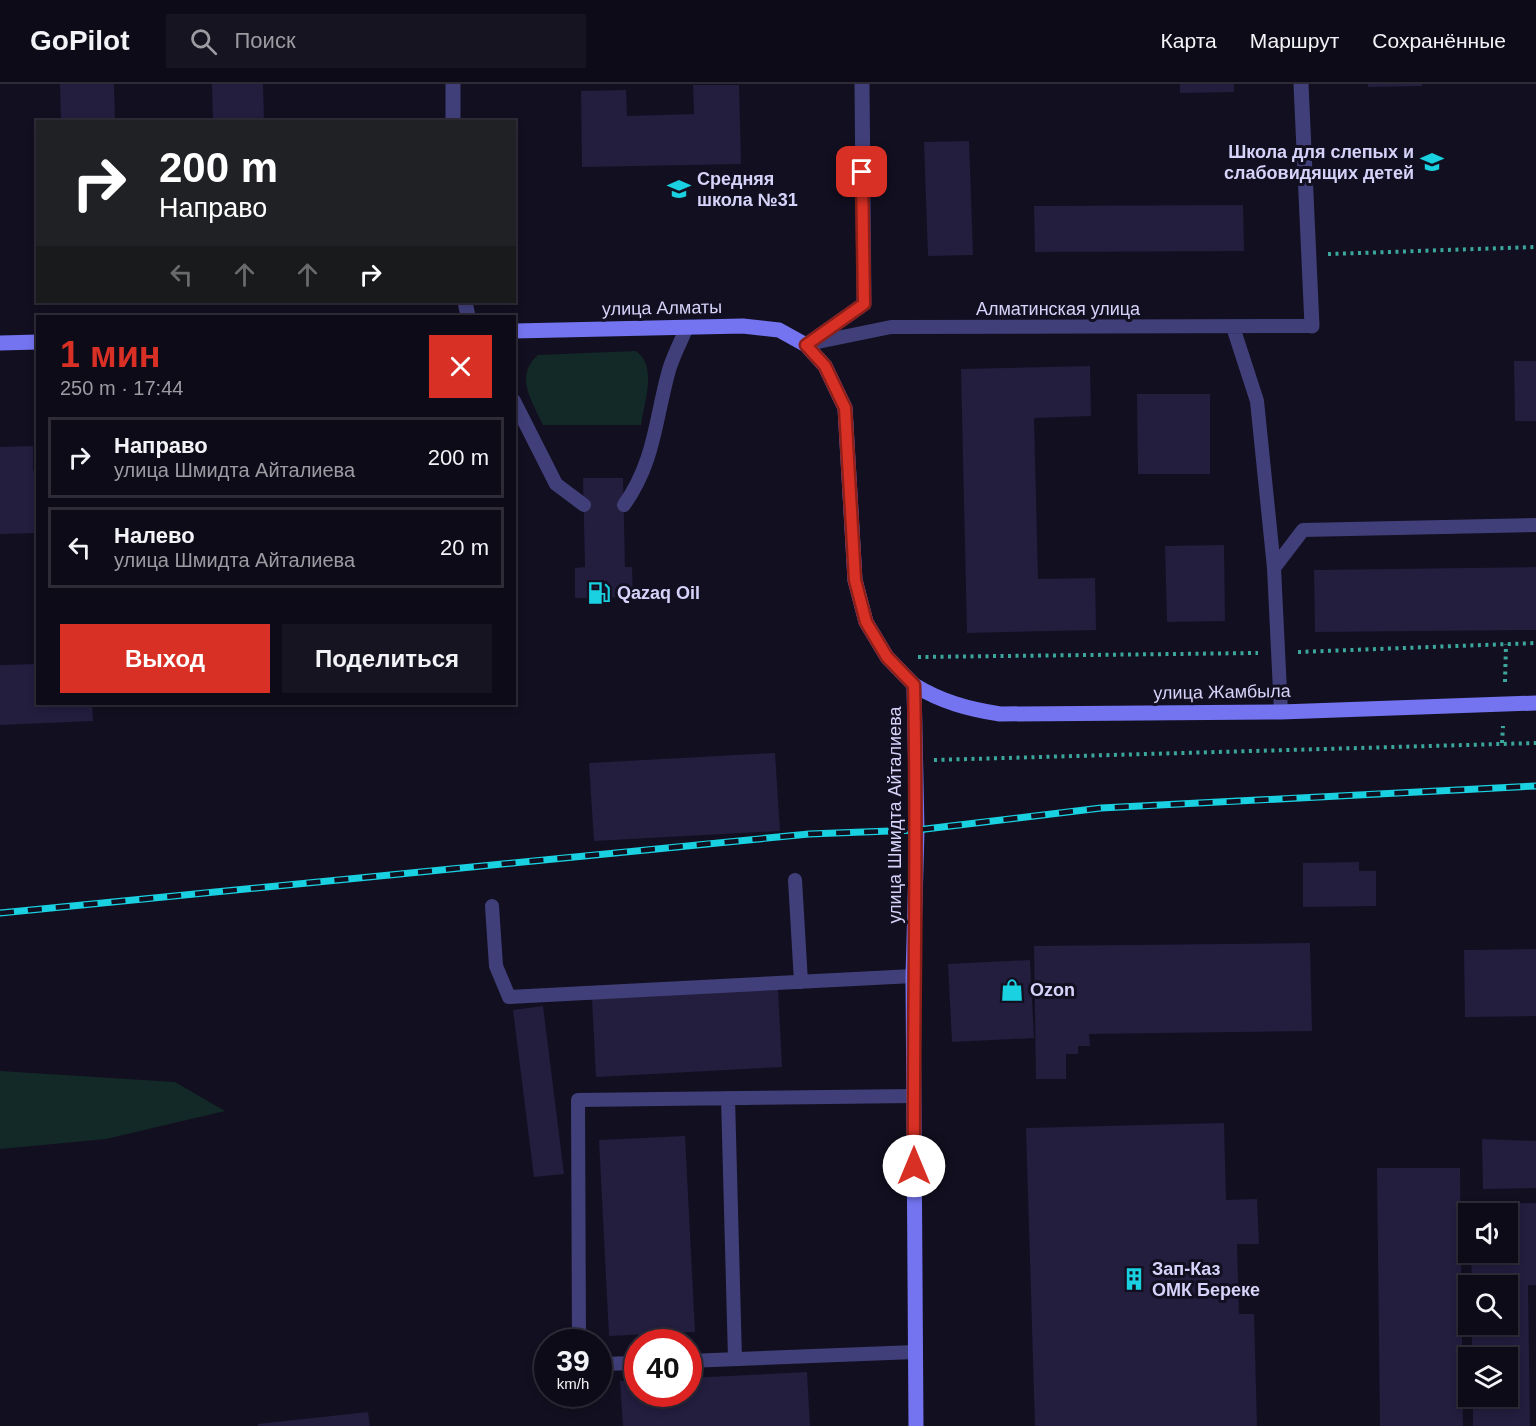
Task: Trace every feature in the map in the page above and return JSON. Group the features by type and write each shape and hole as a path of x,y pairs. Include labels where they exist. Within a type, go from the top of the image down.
{"street":[{"path":"453,84 453,120"},
{"path":"806,345 864,304 862,84"},
{"path":"1301,84 1312,326"},
{"name":"улица Алматы","path":"516,331 743,326 779,330 806,345"},
{"path":"0,343 36,342"},
{"name":"улица Шмидта Айталиева","path":"806,345 825,366 845,408 855,580 866,622 887,657 914,685 918,830 913,976 916,1426"},
{"name":"улица Жамбыла","path":"914,685 936,699 967,709 1000,714 1281,712 1536,703"}],"lane":[{"name":"Алматинская улица","path":"806,345 891,327 1312,326"},
{"path":"624,505 640,482 651,450 670,368 687,327"},
{"path":"1233,327 1257,400 1274,568 1281,712"},
{"path":"516,404 556,484 584,506"},
{"path":"1274,568 1303,530 1536,525"},
{"path":"795,880 801,982"},
{"path":"492,906 496,966 509,997 913,976"},
{"path":"579,1329 578,1100 914,1096"},
{"path":"728,1098 735,1359"},
{"path":"702,1360 915,1352"}],"path":[{"path":"1309,255 1536,247"},
{"path":"887,657 1277,653 1536,643"},
{"path":"916,761 1536,743"}],"green space":[{"path":"636,351 643,358 648,375 641,425 543,425 530,398 526,380 527,371 538,355"},
{"path":"0,1071 175,1082 225,1111 106,1139 0,1149"}],"building":[{"path":"60,84 114,84 115,120 61,120"},
{"path":"212,84 263,84 264,120 213,120"},
{"path":"1180,84 1234,84 1234,92 1180,93"},
{"path":"1368,84 1422,84 1422,86 1368,87"},
{"path":"693,85 739,85 741,164 582,167 581,91 626,90 627,116 694,114"},
{"path":"969,141 973,255 928,256 924,142"},
{"path":"1243,205 1244,251 1035,252 1034,206"},
{"path":"1514,361 1536,361 1536,421 1515,421"},
{"path":"1090,366 1091,416 1034,418 1038,579 1095,578 1096,630 967,633 961,369"},
{"path":"1137,394 1210,394 1210,474 1138,474"},
{"path":"33,446 33,471 36,471 36,533 0,534 0,447"},
{"path":"583,478 623,478 625,567 632,567 633,597 575,598 575,568 585,567"},
{"path":"1224,545 1225,621 1167,622 1165,546"},
{"path":"1536,567 1536,630 1315,632 1314,570"},
{"path":"36,664 36,705 92,705 93,721 0,725 0,665"},
{"path":"775,753 780,831 594,841 589,763"},
{"path":"1359,862 1359,871 1376,871 1376,906 1303,907 1303,863"},
{"path":"1310,943 1312,1031 1089,1034 1090,1046 1078,1046 1078,1054 1066,1054 1066,1079 1036,1079 1034,946"},
{"path":"1536,949 1536,1016 1465,1017 1464,950"},
{"path":"1030,960 1034,1038 952,1042 948,964"},
{"path":"778,989 782,1067 596,1077 592,999"},
{"path":"543,1006 564,1174 534,1177 513,1010"},
{"name":"Зап-Каз ОМК Береке","path":"1224,1123 1226,1200 1257,1199 1259,1244 1237,1244 1239,1314 1254,1314 1257,1426 1035,1426 1026,1128"},
{"path":"685,1136 695,1329 624,1329 624,1335 612,1336 612,1329 609,1329 599,1140"},
{"path":"1482,1139 1536,1141 1536,1188 1483,1189"},
{"path":"1377,1168 1460,1168 1458,1263 1461,1263 1461,1275 1458,1275 1458,1335 1462,1335 1462,1347 1458,1347 1458,1407 1463,1407 1463,1426 1380,1426"},
{"path":"1518,1203 1536,1203 1536,1285 1528,1285 1530,1426 1473,1426 1473,1407 1518,1407 1518,1347 1472,1347 1472,1335 1518,1335 1518,1275 1472,1275 1471,1263 1518,1263"},
{"path":"807,1372 810,1426 623,1426 620,1381 624,1381 624,1407 702,1407 702,1377"},
{"path":"368,1412 370,1426 258,1426 258,1424"}],"railway":[{"path":"0,913 809,834 917,830 1101,808 1536,786"}],"place":[{"name":"Школа для слепых и слабовидящих детей","path":"1432,162"},
{"name":"Средняя школа №31","path":"679,189"},
{"name":"Qazaq Oil","path":"599,593"},
{"name":"Ozon","path":"1012,990"},
{"name":"Зап-Каз ОМК Береке","path":"1134,1279"}],"route":[{"path":"862,172 864,304 806,345 825,366 845,408 855,580 866,622 887,657 914,685 918,830 913,976 914,1166"}]}
